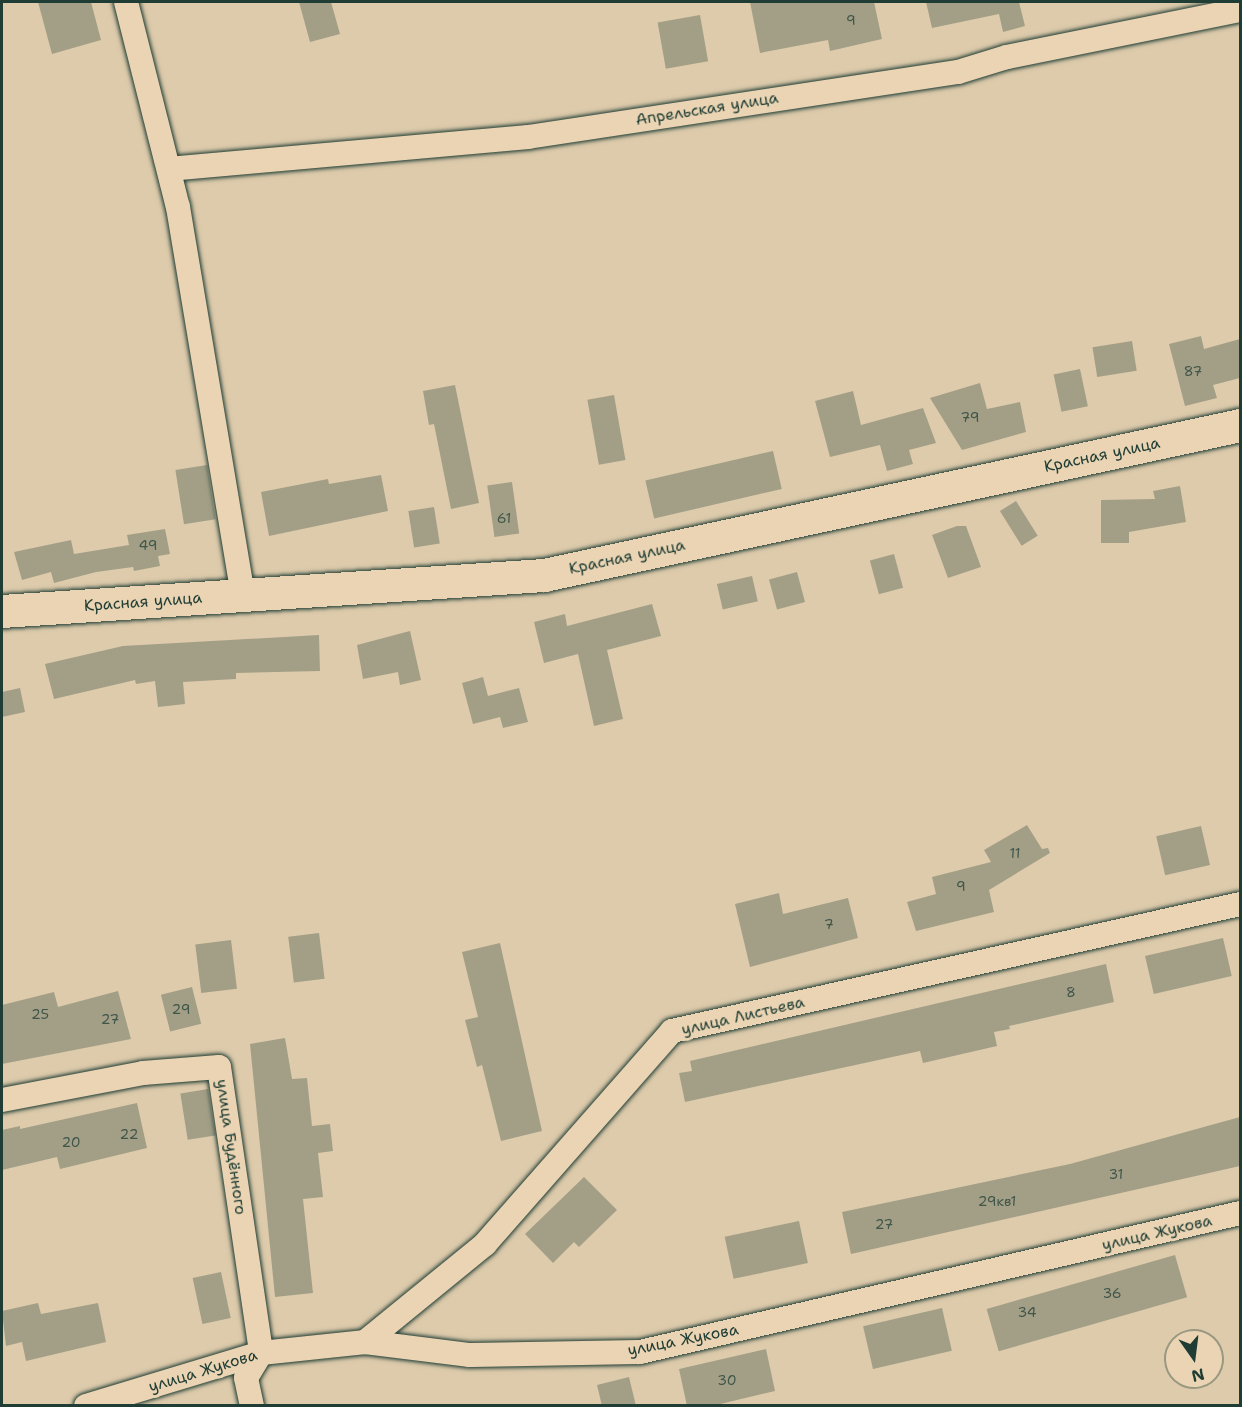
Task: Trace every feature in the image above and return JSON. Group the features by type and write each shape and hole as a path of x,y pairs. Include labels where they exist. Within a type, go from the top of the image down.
{"main road":[{"name":"Красная улица","path":"2,611 544,575 1240,425"}],"street":[{"path":"126,2 169,169 243,595"},
{"name":"Апрельская улица","path":"169,169 528,137 958,72 1007,57 1240,10"},
{"name":"улица Листьева","path":"365,1342 485,1244 672,1031 1240,904"},
{"name":"улица Будённого","path":"2,1100 142,1073 219,1067 261,1353"},
{"name":"улица Жукова","path":"87,1406 261,1353 365,1342 470,1355 640,1352 1240,1213"},
{"path":"252,1406 246,1378 261,1353"}],"building":[{"path":"38,2 91,2 101,40 52,54"},
{"path":"299,2 331,2 340,34 310,42"},
{"path":"750,2 874,2 882,39 830,51 828,40 760,53"},
{"path":"926,2 1019,2 1025,26 1003,32 999,14 932,28"},
{"path":"700,15 708,61 666,69 658,22"},
{"path":"1201,336 1204,349 1240,339 1240,378 1213,385 1217,398 1185,406 1169,344"},
{"path":"1132,341 1137,371 1097,377 1092,347"},
{"path":"1080,369 1088,406 1061,412 1054,375"},
{"path":"980,383 987,409 1020,402 1026,432 962,450 930,398"},
{"path":"455,385 479,503 451,509 434,424 429,425 423,391"},
{"path":"853,391 861,425 923,408 936,443 909,450 913,464 887,471 880,445 830,457 815,401"},
{"path":"614,395 625,460 599,465 587,400"},
{"path":"773,451 782,489 654,518 645,480"},
{"path":"207,465 216,519 184,524 175,470"},
{"path":"381,475 388,511 269,536 261,492 328,479 329,484"},
{"path":"512,482 519,533 494,537 487,485"},
{"path":"1180,486 1186,522 1129,532 1129,543 1101,543 1101,500 1155,499 1153,491"},
{"path":"1016,501 1038,536 1022,546 1000,511"},
{"path":"434,507 440,544 414,548 408,511"},
{"path":"957,526 966,526 981,567 948,578 932,535"},
{"path":"165,529 170,554 158,556 160,566 134,571 133,567 96,572 54,583 51,572 22,580 14,552 71,540 74,554 129,545 127,535"},
{"path":"894,554 903,588 879,594 870,560"},
{"path":"797,572 805,602 777,609 769,580"},
{"path":"752,576 758,601 723,609 717,584"},
{"path":"652,604 661,636 607,650 623,719 594,726 578,654 544,663 534,622 565,614 567,626"},
{"path":"410,631 421,680 400,685 398,672 363,679 357,645"},
{"path":"319,635 320,671 236,673 236,679 183,682 185,704 158,707 155,681 136,684 135,680 54,699 45,664 123,646"},
{"path":"483,677 488,696 519,688 528,722 503,728 500,717 473,724 462,683"},
{"path":"20,688 25,712 2,717 2,692"},
{"path":"1027,825 1042,849 1048,848 1050,853 989,890 994,912 916,931 907,902 936,894 932,877 991,862 984,850"},
{"path":"1201,826 1210,865 1165,875 1156,836"},
{"path":"779,893 783,914 848,898 858,938 750,967 735,904"},
{"path":"319,933 325,979 294,982 288,937"},
{"path":"1223,938 1232,976 1154,994 1145,956"},
{"path":"231,940 237,989 201,993 195,944"},
{"path":"500,943 542,1131 501,1141 482,1065 477,1067 465,1020 478,1017 462,952"},
{"path":"1106,964 1114,1002 1009,1026 1010,1029 994,1032 997,1046 923,1063 920,1051 685,1102 679,1073 692,1071 690,1061"},
{"path":"192,987 201,1024 170,1032 161,995"},
{"path":"118,991 131,1039 2,1064 2,1005 54,992 58,1007"},
{"path":"285,1038 292,1079 307,1078 312,1126 330,1124 333,1151 318,1153 323,1197 303,1199 313,1293 275,1297 250,1044"},
{"path":"208,1089 215,1135 188,1140 180,1093"},
{"path":"137,1103 147,1148 60,1169 57,1157 2,1170 2,1130 20,1126 20,1129"},
{"path":"1240,1117 1240,1166 851,1254 842,1212 1070,1164"},
{"path":"584,1177 617,1210 579,1247 574,1242 553,1263 525,1234"},
{"path":"799,1221 808,1263 734,1279 725,1237"},
{"path":"1175,1255 1187,1297 999,1351 987,1309"},
{"path":"221,1272 231,1318 202,1324 193,1278"},
{"path":"38,1303 41,1314 98,1303 106,1342 26,1361 22,1342 6,1346 2,1311"},
{"path":"942,1308 952,1351 873,1369 863,1326"},
{"path":"766,1349 775,1391 712,1406 687,1406 679,1369"},
{"path":"629,1377 636,1406 602,1406 597,1385"}]}
